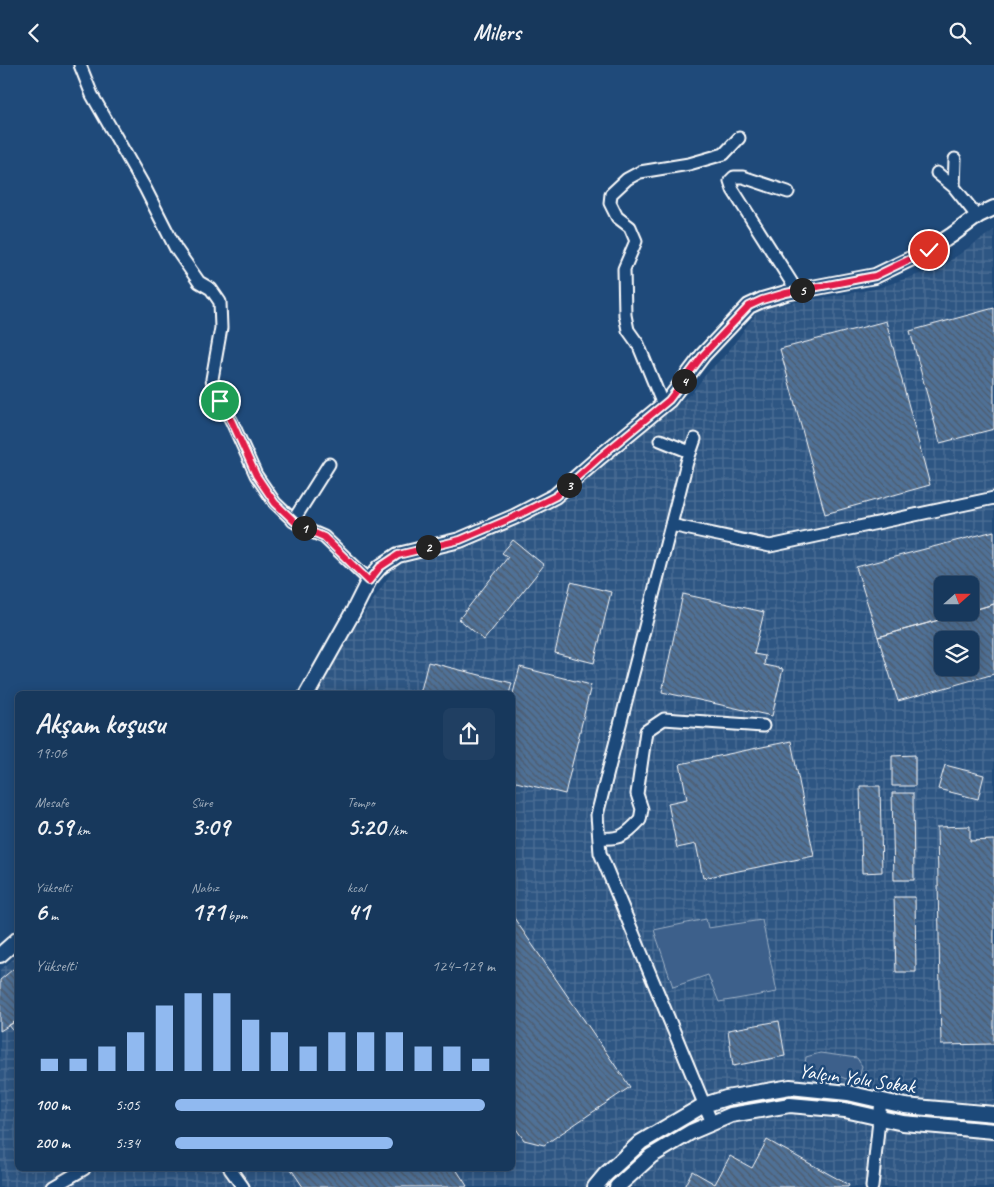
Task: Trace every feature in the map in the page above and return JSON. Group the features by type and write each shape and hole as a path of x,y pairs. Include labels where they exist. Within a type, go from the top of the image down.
{"street":[{"path":"80,65 92,95 176,249 199,282 211,289 220,302 222,328 212,379 214,389 232,422 256,475 275,503 293,521 324,537 369,581"},
{"path":"663,405 638,345 628,330 625,315 624,269 636,241 630,227 617,217 610,203 612,193 627,179 640,172 689,164 724,154 739,138"},
{"path":"954,187 955,159"},
{"path":"937,173 954,187 977,217"},
{"path":"788,192 743,177 734,177 730,181 797,291"},
{"path":"309,691 369,581 380,567 398,555 460,540 514,517 556,496 669,400 703,355 749,306 762,300 797,291 875,276 929,250 977,217 994,208"},
{"path":"695,439 690,452 597,815 600,853 712,1123"},
{"path":"660,440 690,452"},
{"path":"293,521 329,464"},
{"path":"671,525 770,546 994,498"},
{"path":"599,838 613,839 623,836 640,820 642,809 637,794 646,731 664,719 763,727"},
{"path":"0,955 15,942"},
{"name":"Yalçın Yolu Sokak","path":"595,1187 605,1175 641,1142 704,1105 726,1098 790,1087 848,1093 905,1106 994,1114"},
{"path":"872,1187 882,1101"},
{"name":"Yalçın Yolu Sokak","path":"617,1187 651,1156 691,1132 731,1115 790,1105 845,1110 903,1123 994,1131"},
{"path":"53,1187 81,1171"},
{"path":"231,1171 243,1187"}],"shaded area":[{"path":"994,230 994,1187 0,1187 0,970 15,958 15,1171 515,1171 515,691 314,691 396,565 452,552 569,493 634,438 693,392 706,374 727,353 760,308 875,289 941,267"},
{"path":"706,919 708,928 762,920 777,992 719,1002 708,975 673,987 654,930"},
{"path":"820,1053 857,1058 862,1066 860,1075 853,1081 831,1074 817,1078 809,1075 805,1065 806,1057"}],"building":[{"path":"994,308 994,429 940,443 910,331"},
{"path":"886,321 930,485 825,514 780,349"},
{"path":"994,531 994,604 979,608 979,576 934,576 935,621 878,637 856,567"},
{"path":"513,540 544,565 484,640 459,619 508,557 502,553"},
{"path":"571,582 611,592 594,663 555,653"},
{"path":"683,594 764,612 754,654 765,656 764,665 783,669 772,716 662,692"},
{"path":"994,604 994,674 898,701 878,637 935,621 979,621 979,608"},
{"path":"428,662 512,683 510,691 421,691"},
{"path":"520,667 591,685 565,794 515,782 514,691"},
{"path":"791,741 814,856 703,878 696,844 677,848 668,803 687,799 680,764"},
{"path":"915,755 915,786 892,786 892,756"},
{"path":"945,765 984,775 978,799 938,789"},
{"path":"860,786 880,786 882,872 862,873"},
{"path":"892,793 913,793 914,880 894,880"},
{"path":"970,826 970,841 994,840 994,1044 941,1045 937,827"},
{"path":"894,897 915,897 916,972 896,972"},
{"path":"515,919 630,1087 544,1145 524,1140 515,1127"},
{"path":"15,968 15,1022 0,1031 0,980"},
{"path":"779,1021 785,1056 733,1066 728,1030"},
{"path":"15,1022 15,1033 9,1025"},
{"path":"767,1140 849,1185 848,1187 684,1187 692,1171 715,1184 730,1156 752,1168"},
{"path":"292,1171 457,1171 467,1186 465,1187 303,1187"}],"route":[{"path":"220,401 232,422 256,475 275,503 295,522 324,537 369,581 380,567 398,555 460,540 514,517 556,496 669,400 703,355 749,306 786,293 875,276 929,250"}]}
